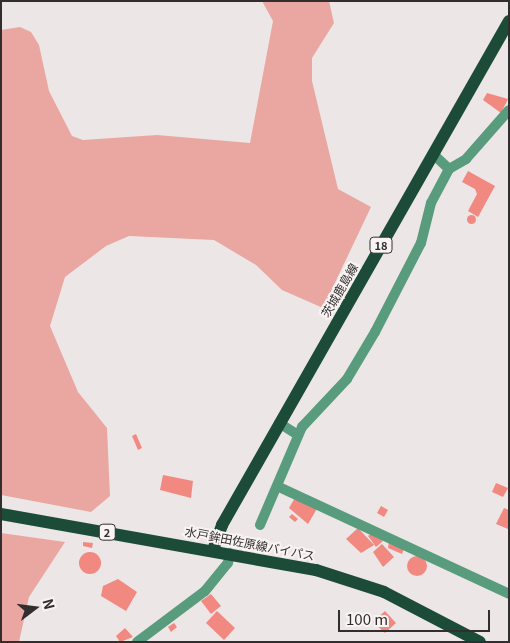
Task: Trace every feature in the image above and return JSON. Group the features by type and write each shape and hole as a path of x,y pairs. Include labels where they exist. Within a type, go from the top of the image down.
{"main road":[{"name":"茨城鹿島線","path":"213,550 280,423 509,21"},
{"name":"水戸鉾田佐原線バイパス","path":"1,514 230,553 352,580 441,619 480,642"}],"street":[{"path":"260,525 279,487 298,436 347,379 375,332 421,243 431,203 449,169 473,154 509,110"},
{"path":"433,154 449,169"},
{"path":"280,423 298,436"},
{"path":"279,487 509,594"},
{"path":"137,642 205,591 228,563 230,553"}],"shaded area":[{"path":"262,1 329,1 334,23 312,58 312,81 338,189 371,207 323,308 282,290 256,265 214,240 129,236 106,246 65,277 50,326 78,392 107,428 110,496 91,512 1,495 1,30 20,27 31,32 39,45 49,91 72,136 83,140 157,135 250,143 273,21"},
{"path":"1,533 65,542 29,597 19,642 1,642"}],"building":[{"path":"487,93 508,99 501,113 483,100"},
{"path":"468,171 495,186 478,217 468,211 477,194 475,189 462,182"},
{"path":"471,214 476,219 471,224 466,219"},
{"path":"136,434 142,448 138,450 132,436"},
{"path":"163,475 193,481 191,498 160,490"},
{"path":"496,483 508,488 503,497 492,492"},
{"path":"296,496 318,507 308,524 289,508"},
{"path":"381,506 388,510 384,517 377,513"},
{"path":"504,508 509,510 508,529 496,524"},
{"path":"292,514 298,519 295,522 289,517"},
{"path":"358,528 374,545 361,553 346,539"},
{"path":"372,533 383,541 376,547 368,536"},
{"path":"389,541 404,549 402,554 388,548"},
{"path":"83,542 93,543 92,548 83,546"},
{"path":"382,544 394,557 383,567 373,552"},
{"path":"90,552 100,559 101,563 94,573 90,574 80,567 79,563 86,553"},
{"path":"417,556 424,559 427,566 424,573 417,576 410,573 407,566 410,559"},
{"path":"118,579 137,592 126,611 101,596 103,586"},
{"path":"211,594 221,606 211,614 201,601"},
{"path":"217,611 235,628 224,640 206,623"},
{"path":"385,611 396,623 385,633 373,622"},
{"path":"174,623 177,627 171,632 168,627"},
{"path":"125,628 133,637 120,642 116,636"}]}
